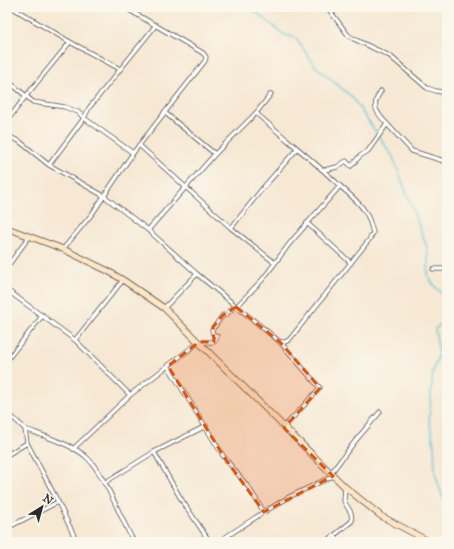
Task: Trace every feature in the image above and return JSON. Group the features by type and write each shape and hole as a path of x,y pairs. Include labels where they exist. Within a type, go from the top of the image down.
{"main road":[{"path":"7,228 62,249 124,280 164,308 345,487 381,516 430,542"}],"street":[{"path":"11,7 16,8 70,42 120,69"},
{"path":"62,249 92,214 132,153 205,61 206,57 203,53 156,24 124,7"},
{"path":"327,7 348,35 354,40 390,56 427,88 436,92 447,93"},
{"path":"49,165 84,118 89,108 156,24"},
{"path":"7,122 70,42"},
{"path":"7,80 38,104 65,107 78,112 132,153"},
{"path":"381,91 375,103 376,112 412,151 447,162"},
{"path":"148,230 215,154 256,113 271,94"},
{"path":"164,112 215,154"},
{"path":"256,113 297,150 324,170 365,210 373,233 351,263 289,340 280,342"},
{"path":"324,170 346,161 351,166 360,156 368,151 387,124"},
{"path":"7,136 19,141 49,165 104,196 148,230 197,274 280,342 320,388 284,428"},
{"path":"139,145 231,228 275,263"},
{"path":"231,228 262,189 297,150"},
{"path":"73,448 130,395 199,342 214,342 217,336 212,334 212,330 223,315 226,315 236,307 263,279 307,223 340,186"},
{"path":"307,223 351,263"},
{"path":"7,267 29,237"},
{"path":"433,269 447,269"},
{"path":"164,308 197,274"},
{"path":"75,340 124,280"},
{"path":"7,290 75,340 130,395"},
{"path":"7,360 43,315"},
{"path":"168,366 229,465 249,488 264,512"},
{"path":"7,412 25,429 73,448 84,454 90,460 104,483 134,542"},
{"path":"218,542 289,497 332,474 356,440 380,412"},
{"path":"104,483 154,452 206,426"},
{"path":"25,429 27,443 77,542"},
{"path":"7,454 27,443"},
{"path":"154,452 181,499 210,542"},
{"path":"326,542 352,522 351,513 344,501 345,487"},
{"path":"7,528 58,502"},
{"path":"335,536 338,542"}],"highlighted area":[{"path":"236,307 280,342 312,377 320,388 284,428 333,476 264,512 224,457 168,366 199,342 214,342 213,327 223,315"}],"waterway":[{"path":"250,7 283,34 296,38 315,66 352,97 393,157 428,250 428,276 436,288 446,296 446,307 442,323 435,329 439,354 433,371 429,420 434,444 435,473 442,496 447,505"}]}
